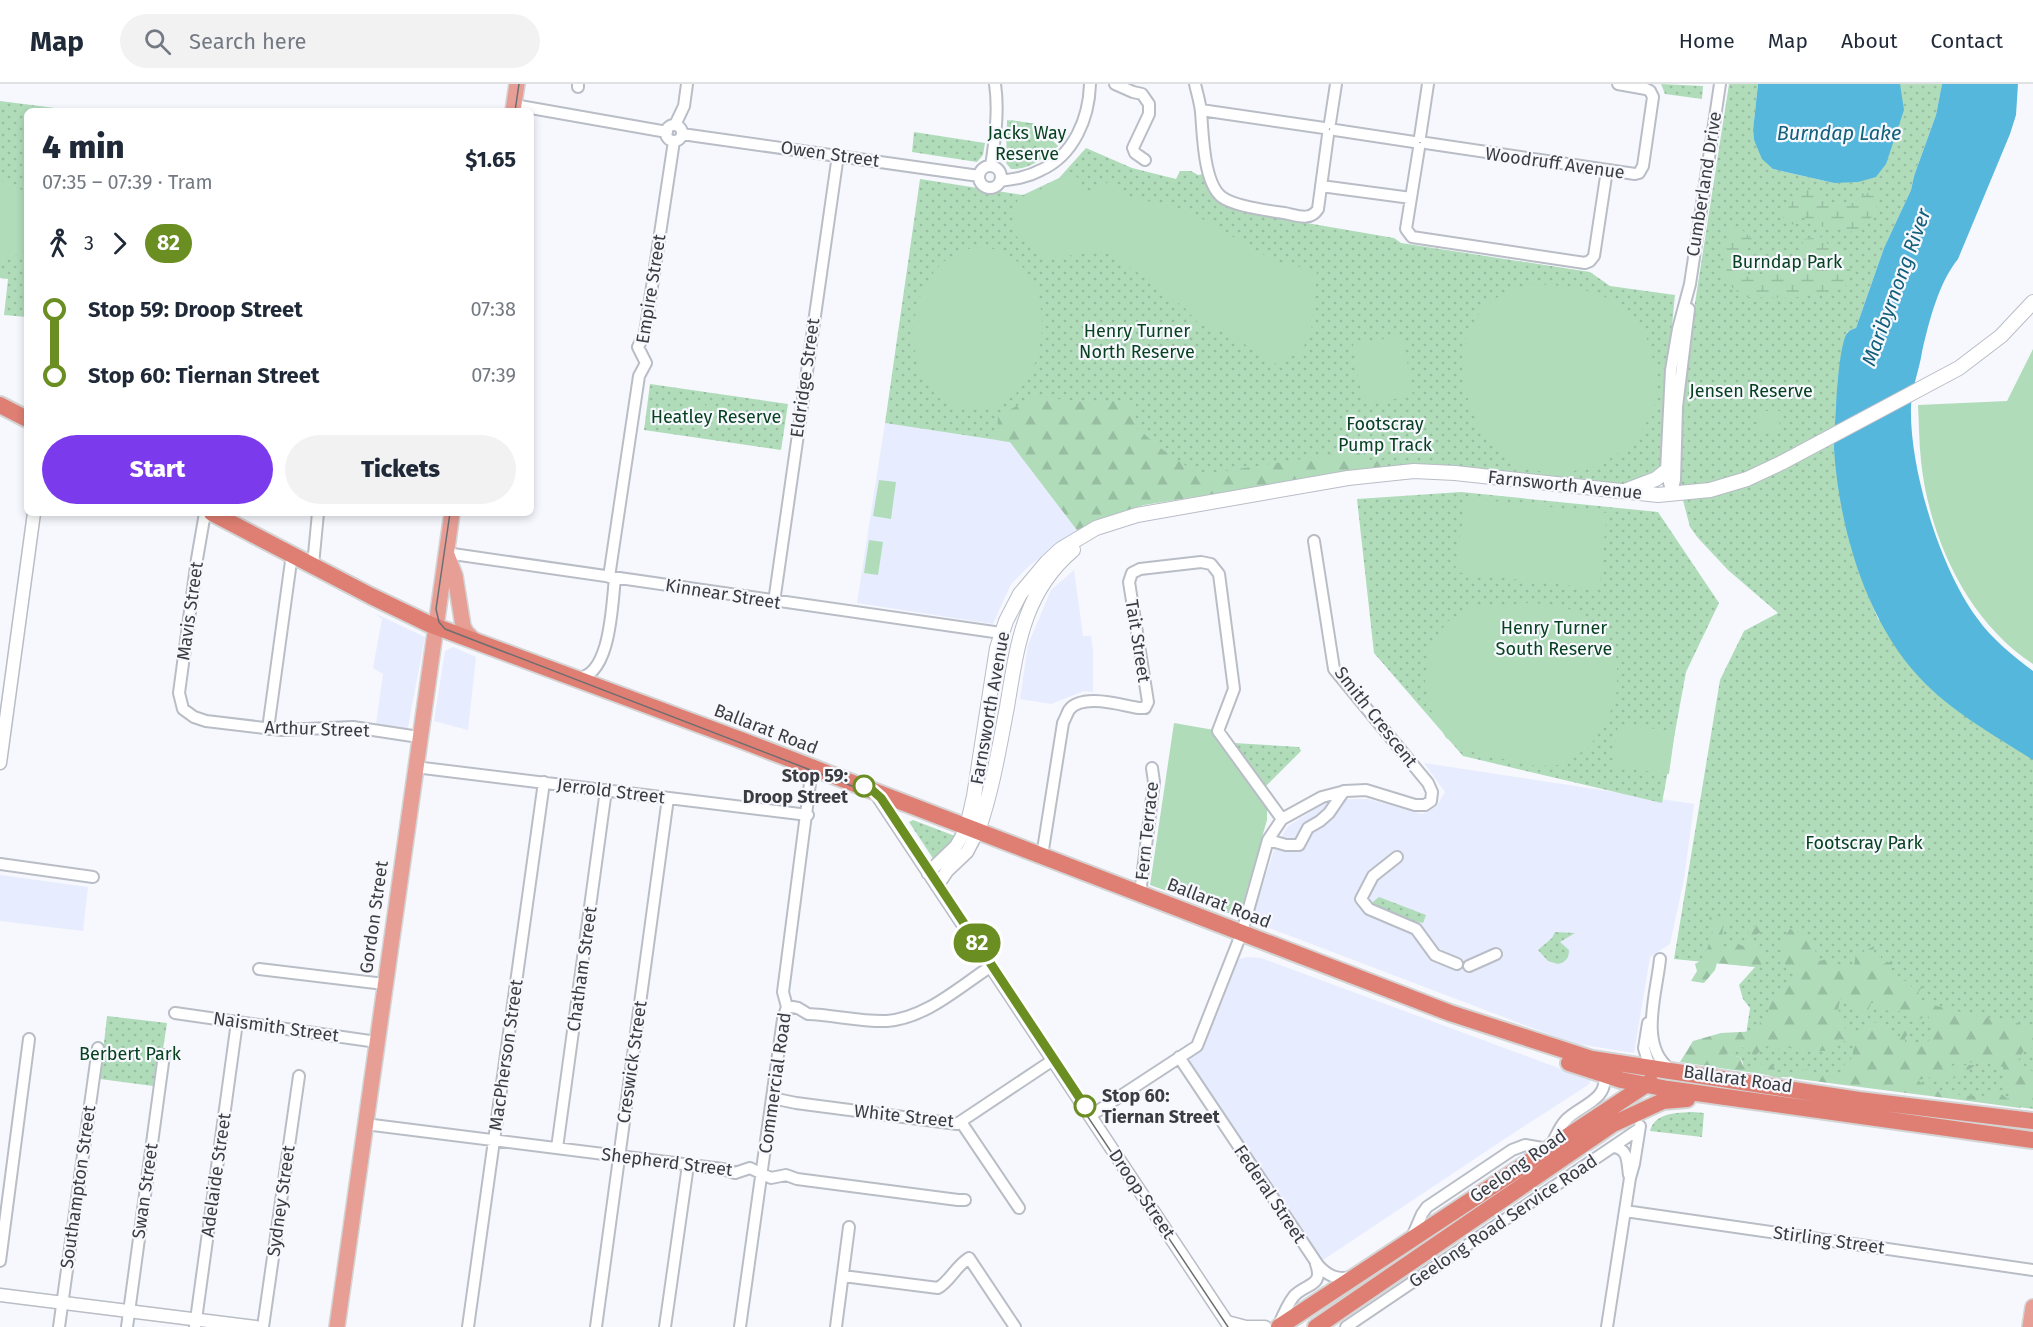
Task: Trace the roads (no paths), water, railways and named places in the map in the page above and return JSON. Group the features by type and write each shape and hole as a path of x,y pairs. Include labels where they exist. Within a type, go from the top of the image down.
{"highway":[{"path":"0,405 24,417"},
{"name":"Ballarat Road","path":"232,518 292,554 382,602 436,626 601,687 1450,1013 1655,1080"},
{"name":"Ballarat Road","path":"1450,1013 1480,1031 1604,1075 1655,1080 1763,1101 2033,1140"},
{"name":"Geelong Road","path":"1278,1327 1655,1080 1671,1073 1681,1073"},
{"name":"Ballarat Road","path":"1681,1073 2033,1121"},
{"name":"Geelong Road","path":"1316,1327 1625,1117 1674,1099 1721,1102 1763,1101"},
{"path":"1955,1129 1957,1112"}],"main road":[{"path":"513,108 517,84"},
{"name":"Farnsworth Avenue","path":"972,829 971,816 1001,633 1024,588 1061,549 1089,532 1112,521 1162,510 1348,478 1414,471 1455,473 1658,495 1710,490 1747,479 1944,376 1987,348 2015,323 2033,302"},
{"path":"1622,492 1656,478 1666,471"},
{"name":"Farnsworth Avenue","path":"972,829 991,789 1019,636 1041,586 1070,553 1088,540 1110,528 1162,510"},
{"name":"Gordon Street","path":"337,1327 452,516"},
{"path":"446,553 454,576 462,624 475,641"},
{"path":"1001,633 1019,636"},
{"path":"988,702 1007,705"},
{"path":"983,740 1000,742"},
{"path":"2030,1327 2033,1307"}],"street":[{"path":"674,133 684,106 687,84"},
{"path":"991,166 996,131 995,84"},
{"path":"1000,181 1026,177 1043,170 1068,149 1081,129 1089,102 1090,84"},
{"path":"1115,84 1132,92 1143,89 1150,112 1133,148 1135,153 1145,160"},
{"path":"1195,84 1201,110 1203,146 1209,174 1218,193 1225,200 1307,217 1314,215 1318,209 1336,84"},
{"path":"1428,84 1406,229 1412,237 1585,263 1594,256 1607,170"},
{"name":"Woodruff Avenue","path":"1201,110 1635,174 1642,170 1653,101 1652,94 1646,89 1618,84"},
{"name":"Cumberland Drive","path":"1672,494 1666,471 1671,370 1678,329 1690,284 1720,84"},
{"name":"Owen Street","path":"534,111 979,176"},
{"name":"Empire Street","path":"612,577 639,376 646,363 638,347 645,333 674,133"},
{"name":"Eldridge Street","path":"774,602 838,155"},
{"path":"991,166 1000,172 1000,181 994,188 986,188 980,182 979,176 983,169 991,166"},
{"path":"1321,186 1411,198"},
{"name":"Cumberland Drive","path":"1672,494 1675,480 1677,407 1690,284"},
{"path":"0,763 34,516"},
{"name":"Mavis Street","path":"183,709 179,693 204,516"},
{"path":"313,565 318,516"},
{"name":"Smith Crescent","path":"1314,540 1334,669 1428,783 1432,792 1431,801 1425,805 1415,805 1366,790 1344,791"},
{"name":"Kinnear Street","path":"446,553 1001,633"},
{"path":"268,729 292,554"},
{"name":"Tait Street","path":"1042,856 1063,723 1070,709 1081,701 1145,708 1148,702 1129,582 1132,573 1140,569 1201,562 1211,564 1219,573 1234,689 1218,731 1282,819"},
{"path":"577,678 591,674 596,668 608,639 612,577"},
{"path":"596,668 598,684 601,687"},
{"name":"Arthur Street","path":"183,709 194,717 206,721 268,729 353,727 419,737"},
{"name":"Jerrold Street","path":"415,767 808,815"},
{"name":"Commercial Road","path":"740,1327 783,1019 787,1006 783,992 808,815 812,768"},
{"name":"Fern Terrace","path":"1140,894 1154,782 1152,768"},
{"name":"MacPherson Street","path":"468,1327 544,782"},
{"name":"Chatham Street","path":"557,1148 606,790"},
{"path":"1090,1116 1197,1046 1242,932 1268,840 1282,819 1322,797 1344,791"},
{"path":"1268,840 1286,845 1299,845 1308,828 1329,813 1344,791"},
{"name":"Droop Street","path":"875,792 1228,1324"},
{"name":"Creswick Street","path":"596,1327 668,798"},
{"name":"Farnsworth Avenue","path":"928,873 972,829"},
{"name":"Farnsworth Avenue","path":"937,886 946,871 966,852 972,829"},
{"path":"1397,857 1373,876 1361,899 1369,909 1416,929 1436,955 1457,964"},
{"path":"0,864 93,877"},
{"path":"1469,966 1496,954"},
{"path":"1660,959 1652,1036 1655,1052 1666,1066 1681,1073"},
{"path":"787,1006 808,1014 875,1020 897,1019 926,1009 990,967"},
{"path":"259,969 384,984"},
{"path":"1653,1012 1644,1041 1645,1055 1655,1080"},
{"name":"Naismith Street","path":"175,1013 377,1042"},
{"name":"Adelaide Street","path":"195,1325 237,1022"},
{"path":"0,1262 29,1039"},
{"name":"Southampton Street","path":"59,1327 98,1047"},
{"name":"Swan Street","path":"128,1319 164,1055"},
{"name":"Federal Street","path":"1179,1057 1316,1263 1332,1276 1343,1278 1356,1276"},
{"name":"White Street","path":"772,1098 952,1124 962,1122 1053,1060"},
{"name":"Geelong Road Service Road","path":"1549,1149 1566,1119 1600,1094 1604,1086 1604,1075"},
{"name":"Sydney Street","path":"263,1327 298,1076"},
{"name":"Geelong Road Service Road","path":"1346,1327 1639,1129 1641,1119 1649,1107"},
{"path":"962,1122 1019,1208"},
{"name":"Shepherd Street","path":"365,1124 723,1169 733,1173 750,1168 773,1178 787,1175 797,1179 965,1200"},
{"path":"1607,1327 1639,1129"},
{"path":"1614,1147 1625,1153 1630,1178"},
{"path":"665,1327 688,1165"},
{"path":"1548,1170 1558,1184"},
{"name":"Stirling Street","path":"1625,1211 2033,1270"},
{"path":"836,1327 849,1227"},
{"path":"843,1276 938,1288 944,1284 957,1266 969,1258 1015,1327"},
{"path":"1278,1327 1293,1298 1318,1278 1316,1263"},
{"path":"0,1295 128,1319 195,1325 256,1327"},
{"path":"0,1302 62,1306"},
{"path":"1228,1324 1265,1327"}],"water":[{"name":"Burndap Lake","path":"1758,84 1900,84 1904,110 1886,164 1876,177 1858,182 1834,183 1773,169 1762,159 1754,140"},
{"name":"Maribyrnong River","path":"1942,84 2018,84 2016,115 1958,259 1945,280 1931,316 1911,406 1915,458 1929,516 1939,545 1963,597 1989,633 2033,671 2033,760 1944,701 1919,677 1900,654 1870,600 1858,570 1849,540 1837,479 1834,434 1838,381 1845,337 1848,332 1856,328 1884,248 1911,190 1936,115"}],"tram line":[{"path":"515,108 519,84"},
{"path":"450,516 436,609 439,622 445,629 865,791 876,799 1228,1327"},
{"name":"82","path":"864,786 881,798 1085,1106"}],"place":[{"name":"Stop 59: Droop Street","path":"864,786"},
{"name":"Stop 60: Tiernan Street","path":"1085,1106"}],"park label":[{"name":"Jacks Way Reserve","path":"1027,143"},
{"name":"Burndap Park","path":"1787,262"},
{"name":"Henry Turner North Reserve","path":"1137,341"},
{"name":"Jensen Reserve","path":"1751,391"},
{"name":"Heatley Reserve","path":"716,417"},
{"name":"Footscray Pump Track","path":"1385,434"},
{"name":"Henry Turner South Reserve","path":"1554,638"},
{"name":"Footscray Park","path":"1864,843"},
{"name":"Berbert Park","path":"130,1054"}]}
